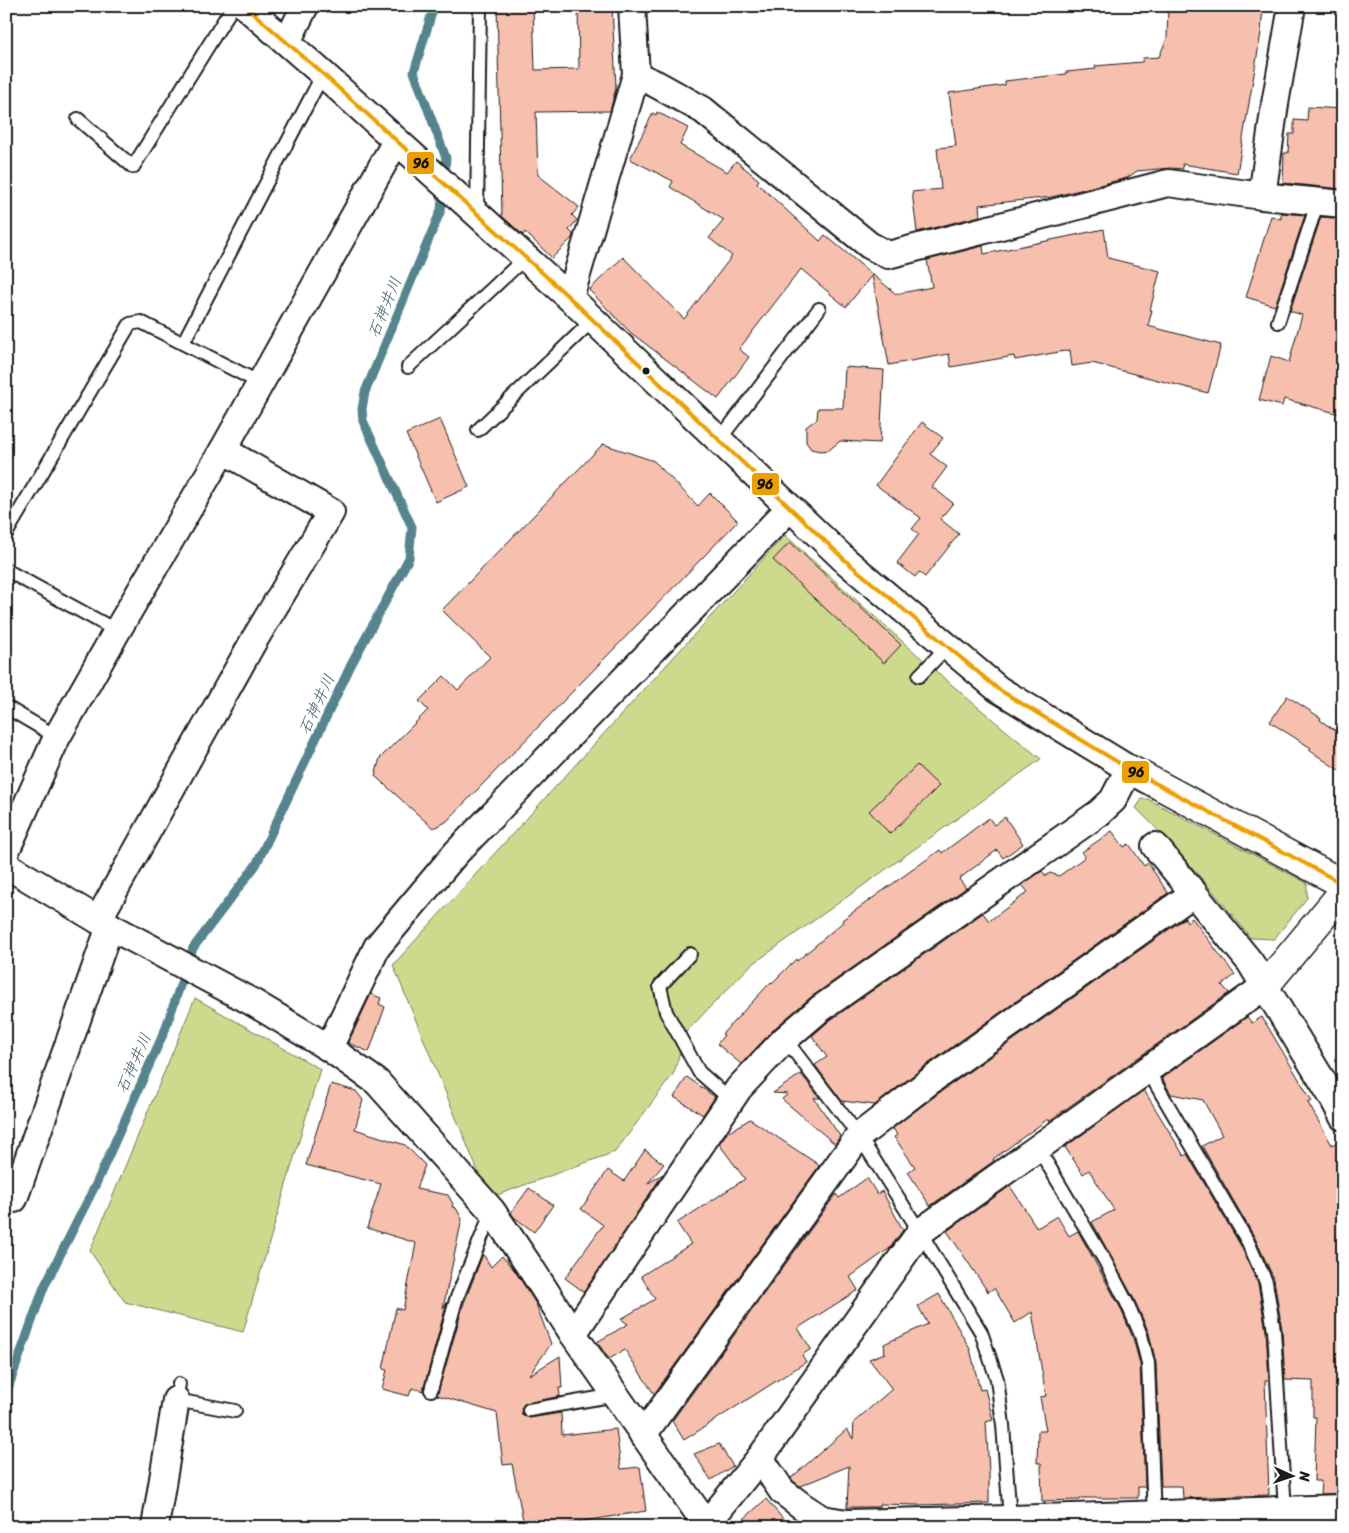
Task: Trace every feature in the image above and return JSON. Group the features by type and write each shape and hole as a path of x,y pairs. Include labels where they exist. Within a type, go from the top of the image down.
{"street":[{"path":"245,6 323,74 570,298 846,561 998,689 1130,769 1343,884"},
{"path":"287,42 305,6"},
{"path":"570,298 636,75 632,6"},
{"path":"1262,196 1275,104 1292,6"},
{"path":"636,75 703,110 869,245 888,255 1168,183 1262,196 1330,202"},
{"path":"6,851 57,737 223,450 396,141"},
{"path":"6,1198 14,1199 104,923 253,642 331,512 223,450"},
{"path":"329,1048 377,947 456,853 779,519"},
{"path":"574,1334 739,1088 785,1039 820,1009 1099,813 1113,800 1130,769"},
{"path":"1154,846 1250,962 1343,1117"},
{"path":"6,865 104,923 252,1002 329,1048 377,1082 492,1211 704,1526 760,1458 920,1232 1265,986 1343,892"},
{"path":"643,1435 859,1136 930,1081 1194,893"},
{"path":"154,1527 178,1392"},
{"path":"760,1458 782,1491 802,1506 822,1519 847,1522 875,1523 1010,1519 1154,1520 1286,1518 1343,1508"}],"lane":[{"path":"78,118 134,167 233,6"},
{"path":"470,207 480,6"},
{"path":"183,343 323,74"},
{"path":"1278,322 1330,202"},
{"path":"408,367 525,258"},
{"path":"720,439 819,309"},
{"path":"478,430 593,320"},
{"path":"6,534 130,324 141,322 260,383"},
{"path":"6,570 117,631"},
{"path":"919,676 948,647"},
{"path":"6,707 57,737"},
{"path":"690,954 660,986 666,1012 699,1072 731,1100"},
{"path":"785,1039 859,1136 981,1332 997,1379 1003,1424 1010,1519"},
{"path":"1147,1069 1248,1242 1266,1282 1274,1330 1286,1518"},
{"path":"1038,1148 1105,1261 1141,1335 1148,1363 1154,1520"},
{"path":"432,1390 456,1300 492,1211"},
{"path":"178,1392 234,1411"},
{"path":"528,1410 616,1395"}],"green space":[{"path":"785,535 943,677 1041,759 750,966 685,1033 674,1073 615,1152 489,1198 393,965"},
{"path":"1142,799 1148,799 1307,883 1307,898 1274,939 1251,938 1196,871 1136,808"},
{"path":"195,998 320,1069 243,1332 125,1302 90,1251"}],"building":[{"path":"497,6 533,6 535,70 579,69 578,6 612,6 616,88 610,111 536,112 538,175 579,207 572,215 577,220 569,230 573,234 572,238 552,258 525,232 523,235 502,216"},
{"path":"1168,6 1263,6 1261,33 1237,173 1182,164 1183,169 1170,168 1137,171 1127,178 1052,197 979,205 980,216 917,232 912,192 941,189 937,148 956,146 949,93 1005,85 1005,81 1066,74 1066,72 1096,69 1095,66 1142,62 1143,58 1159,57 1167,38"},
{"path":"1308,107 1343,109 1343,189 1283,183 1284,153 1288,153 1289,134 1294,134 1294,120 1307,121"},
{"path":"657,112 688,128 680,145 727,172 736,161 759,180 757,183 820,241 825,235 896,294 932,287 927,260 983,246 984,254 1104,229 1108,258 1160,271 1148,326 1221,345 1208,393 1092,363 1072,366 1070,350 1015,360 1014,356 951,367 949,354 889,365 872,275 846,307 801,269 739,349 749,357 718,399 630,332 589,290 623,257 684,319 732,256 709,238 724,220 670,187 673,181 630,159 653,113 656,115"},
{"path":"1281,213 1305,215 1275,306 1246,297 1271,216 1281,219"},
{"path":"1321,217 1343,219 1343,415 1284,399 1282,406 1259,400 1271,356 1289,362 1302,315 1290,311"},
{"path":"845,367 884,370 880,443 840,441 829,450 811,449 806,442 806,427 817,419 818,408 843,408"},
{"path":"440,419 469,487 436,502 406,434"},
{"path":"922,422 943,438 930,454 947,467 932,487 953,503 940,519 959,534 925,577 919,572 915,577 897,563 919,534 912,529 921,518 876,485"},
{"path":"603,444 654,461 698,506 710,493 738,521 446,822 433,828 375,776 380,758 428,710 419,701 444,676 458,690 490,657 442,610"},
{"path":"790,542 901,645 884,663 773,560"},
{"path":"1287,696 1321,718 1320,720 1343,736 1343,773 1309,750 1311,748 1270,722"},
{"path":"917,765 939,786 890,834 869,811"},
{"path":"1005,817 1023,844 1003,858 997,850 959,879 966,888 811,997 775,1028 741,1064 717,1044 724,1035 722,1034 771,982 796,959 797,961 843,922 842,920 940,850 942,853 989,818 994,825"},
{"path":"1112,831 1124,847 1129,844 1144,866 1148,863 1168,893 921,1069 875,1105 842,1101 815,1065 827,1057 812,1036 829,1021 983,913 989,921 1028,892 1022,885 1042,871 1046,876 1050,873 1059,876 1085,857 1082,852"},
{"path":"1185,918 1187,922 1192,918 1235,975 1222,985 1229,993 1049,1121 1048,1119 993,1159 994,1161 930,1206 908,1172 915,1167 894,1137 897,1135 893,1128 939,1093"},
{"path":"371,994 381,998 379,1004 385,1007 369,1052 348,1043"},
{"path":"1247,1017 1252,1023 1262,1017 1312,1101 1308,1103 1332,1145 1343,1139 1343,1493 1320,1494 1321,1481 1314,1481 1316,1417 1313,1417 1313,1381 1285,1380 1282,1330 1274,1279 1255,1238 1202,1146 1222,1135 1203,1100 1171,1094 1162,1078"},
{"path":"801,1074 820,1098 814,1098 840,1136 835,1144 782,1099 788,1094 773,1093"},
{"path":"687,1077 715,1097 703,1115 674,1097"},
{"path":"331,1084 356,1091 363,1100 355,1129 405,1145 425,1165 416,1189 448,1195 453,1204 452,1207 456,1208 462,1219 443,1308 447,1302 423,1391 412,1388 409,1396 382,1389 387,1370 383,1369 396,1308 403,1310 416,1243 367,1228 381,1184 306,1165"},
{"path":"1144,1090 1184,1156 1187,1154 1241,1246 1258,1284 1266,1331 1269,1380 1265,1380 1269,1495 1183,1498 1182,1486 1161,1486 1156,1363 1149,1333 1134,1299 1092,1222 1114,1210 1089,1170 1083,1174 1065,1147"},
{"path":"750,1119 819,1166 654,1394 625,1350 609,1359 597,1342 628,1324 621,1319 655,1299 641,1276 691,1244 677,1223 745,1179 719,1144 726,1134"},
{"path":"645,1150 664,1164 647,1184 663,1174 584,1292 565,1278 603,1225 581,1209 608,1170 624,1181"},
{"path":"867,1178 877,1194 882,1191 903,1230 890,1248 850,1277 858,1290 798,1328 811,1349 802,1355 806,1362 684,1440 672,1421 836,1194 839,1198"},
{"path":"1010,1186 1037,1228 1057,1216 1069,1236 1078,1231 1120,1307 1133,1338 1140,1364 1145,1487 1138,1487 1138,1498 1080,1498 1080,1500 1042,1501 1041,1463 1037,1463 1038,1431 1046,1431 1040,1397 1046,1396 1032,1312 1015,1323 994,1288 988,1292 947,1231"},
{"path":"529,1188 553,1205 534,1232 511,1213"},
{"path":"483,1254 491,1267 502,1256 515,1271 536,1304 551,1344 529,1375 560,1356 562,1388 559,1388 560,1396 524,1404 521,1408 522,1415 530,1418 561,1413 562,1435 616,1429 621,1469 640,1467 646,1511 547,1527 535,1527 534,1519 523,1520 512,1464 503,1465 497,1413 437,1395 464,1303"},
{"path":"939,1294 970,1349 980,1390 985,1389 993,1420 986,1422 989,1503 879,1504 879,1507 847,1507 849,1466 800,1486 793,1481 791,1478 847,1429 853,1439 854,1422 892,1389 869,1359 885,1353 884,1344 928,1324 918,1306"},
{"path":"719,1444 733,1466 711,1480 694,1454"},
{"path":"766,1499 790,1527 735,1527"},
{"path":"1343,1523 1343,1527 1319,1527 1319,1524"}],"waterway":[{"name":"石神井川","path":"6,1394 44,1287 96,1184 165,1030 193,948 256,865 351,665 409,558 412,527 363,421 362,409 365,392 441,210 446,158 414,72 434,6"}],"transit line":[{"name":"96","path":"245,6 323,74 570,298 846,561 998,689 1129,769 1343,884"}]}
